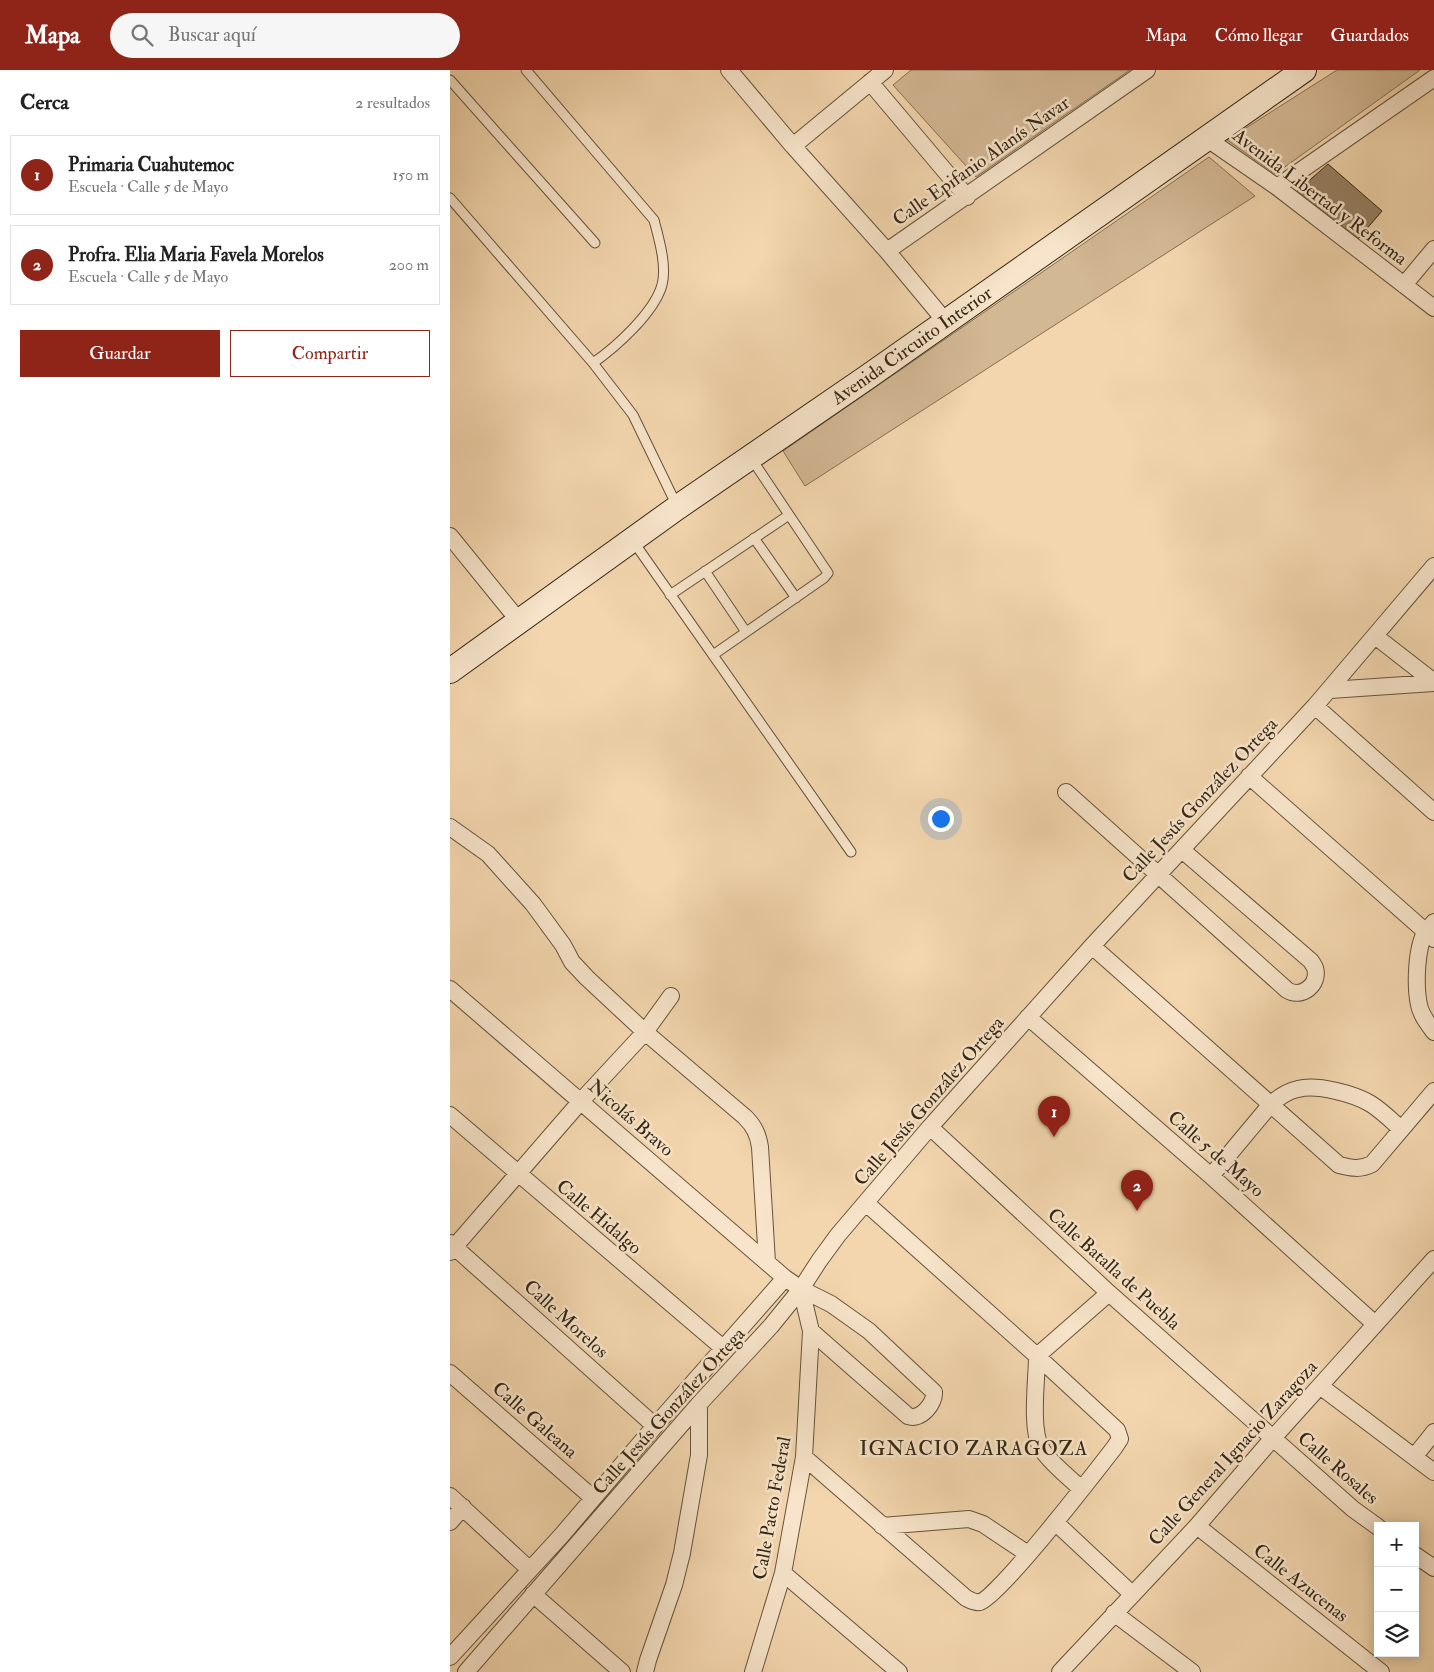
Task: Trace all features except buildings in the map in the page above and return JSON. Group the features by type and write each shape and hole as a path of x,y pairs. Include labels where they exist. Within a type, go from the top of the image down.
{"main road":[{"name":"Avenida Circuito Interior","path":"450,671 678,507 946,322 1298,72"}],"street":[{"path":"793,146 885,70"},
{"name":"Calle Epifanio Alanís Navar","path":"887,251 1147,70"},
{"path":"732,71 793,146 887,251 946,322"},
{"path":"1277,187 1434,78"},
{"path":"870,82 967,196"},
{"name":"Avenida Libertad y Reforma","path":"1206,138 1277,187 1434,308"},
{"path":"1404,284 1434,249"},
{"path":"450,536 519,621"},
{"name":"Calle Jesús González Ortega","path":"466,1672 699,1404 771,1326 801,1289 824,1255 930,1127 1158,874 1316,706 1434,566"},
{"path":"1375,636 1434,682"},
{"path":"1330,690 1434,682"},
{"path":"1316,706 1434,812"},
{"path":"1250,776 1431,931 1418,960 1419,1006 1426,1022 1434,1032"},
{"path":"1066,792 1286,990 1293,994 1302,993 1311,987 1316,969 1311,961 1182,850"},
{"path":"450,827 488,854 533,904 563,945 572,962 586,978 645,1032 745,1117 756,1130 760,1147 767,1262"},
{"path":"1092,946 1339,1164 1349,1168 1361,1169 1372,1164 1433,1093"},
{"name":"Nicolás Bravo","path":"450,989 784,1278 831,1304 869,1330 932,1389 934,1396 922,1415 918,1418 908,1416 811,1332"},
{"path":"452,1248 581,1101 645,1032 671,996"},
{"name":"Calle 5 de Mayo","path":"1028,1018 1211,1176 1375,1324"},
{"path":"1211,1176 1271,1104 1282,1095 1300,1088 1348,1093 1369,1103 1401,1128"},
{"name":"Calle Hidalgo","path":"450,1115 723,1348"},
{"name":"Calle Batalla de Puebla","path":"930,1127 1110,1293 1273,1438"},
{"path":"804,1457 966,1598 972,1602 980,1602 989,1598 1028,1554 1120,1439 1117,1430 1038,1356 866,1203"},
{"name":"Calle Morelos","path":"452,1248 655,1426"},
{"name":"Calle General Ignacio Zaragoza","path":"1060,1672 1196,1526 1434,1259"},
{"name":"Calle Jesús González Ortega","path":"450,1657 784,1278"},
{"name":"Calle Pacto Federal","path":"754,1672 783,1573 804,1457 811,1332 801,1289"},
{"path":"1081,1489 1040,1447 1035,1426 1038,1356 1110,1293"},
{"name":"Calle Galeana","path":"450,1372 592,1498"},
{"path":"1320,1386 1434,1472"},
{"path":"645,1672 674,1585 682,1553 699,1455 699,1404"},
{"path":"1414,1457 1434,1432"},
{"name":"Calle Rosales","path":"1273,1438 1353,1509 1374,1524"},
{"path":"450,1496 529,1569"},
{"path":"450,1522 463,1507"},
{"path":"882,1526 969,1519 983,1524 1028,1554"},
{"path":"1055,1522 1132,1594"},
{"name":"Calle Azucenas","path":"1196,1526 1381,1672"},
{"path":"1419,1558 1434,1568"},
{"path":"783,1573 899,1672"},
{"path":"533,1594 622,1672"},
{"path":"1114,1613 1192,1672"}],"lane":[{"path":"526,70 654,220 660,244 663,260 662,285 648,312 610,351 593,362"},
{"path":"450,80 594,243"},
{"path":"450,198 593,362 633,415 678,507"},
{"path":"713,655 796,598 828,573 750,458"},
{"path":"670,595 789,515"},
{"path":"754,538 796,598"},
{"path":"632,540 850,852"},
{"path":"705,572 746,632"}],"shaded area":[{"path":"911,70 1130,70 976,177 893,85"},
{"path":"1337,70 1420,70 1275,174 1227,140"},
{"path":"1209,157 1255,196 805,486 783,451"}],"place":[{"name":"Primaria Cuahutemoc","path":"1054,1137"},
{"name":"Profra. Elia Maria Favela Morelos","path":"1137,1211"}],"district":[{"name":"IGNACIO ZARAGOZA","path":"974,1448"}]}
